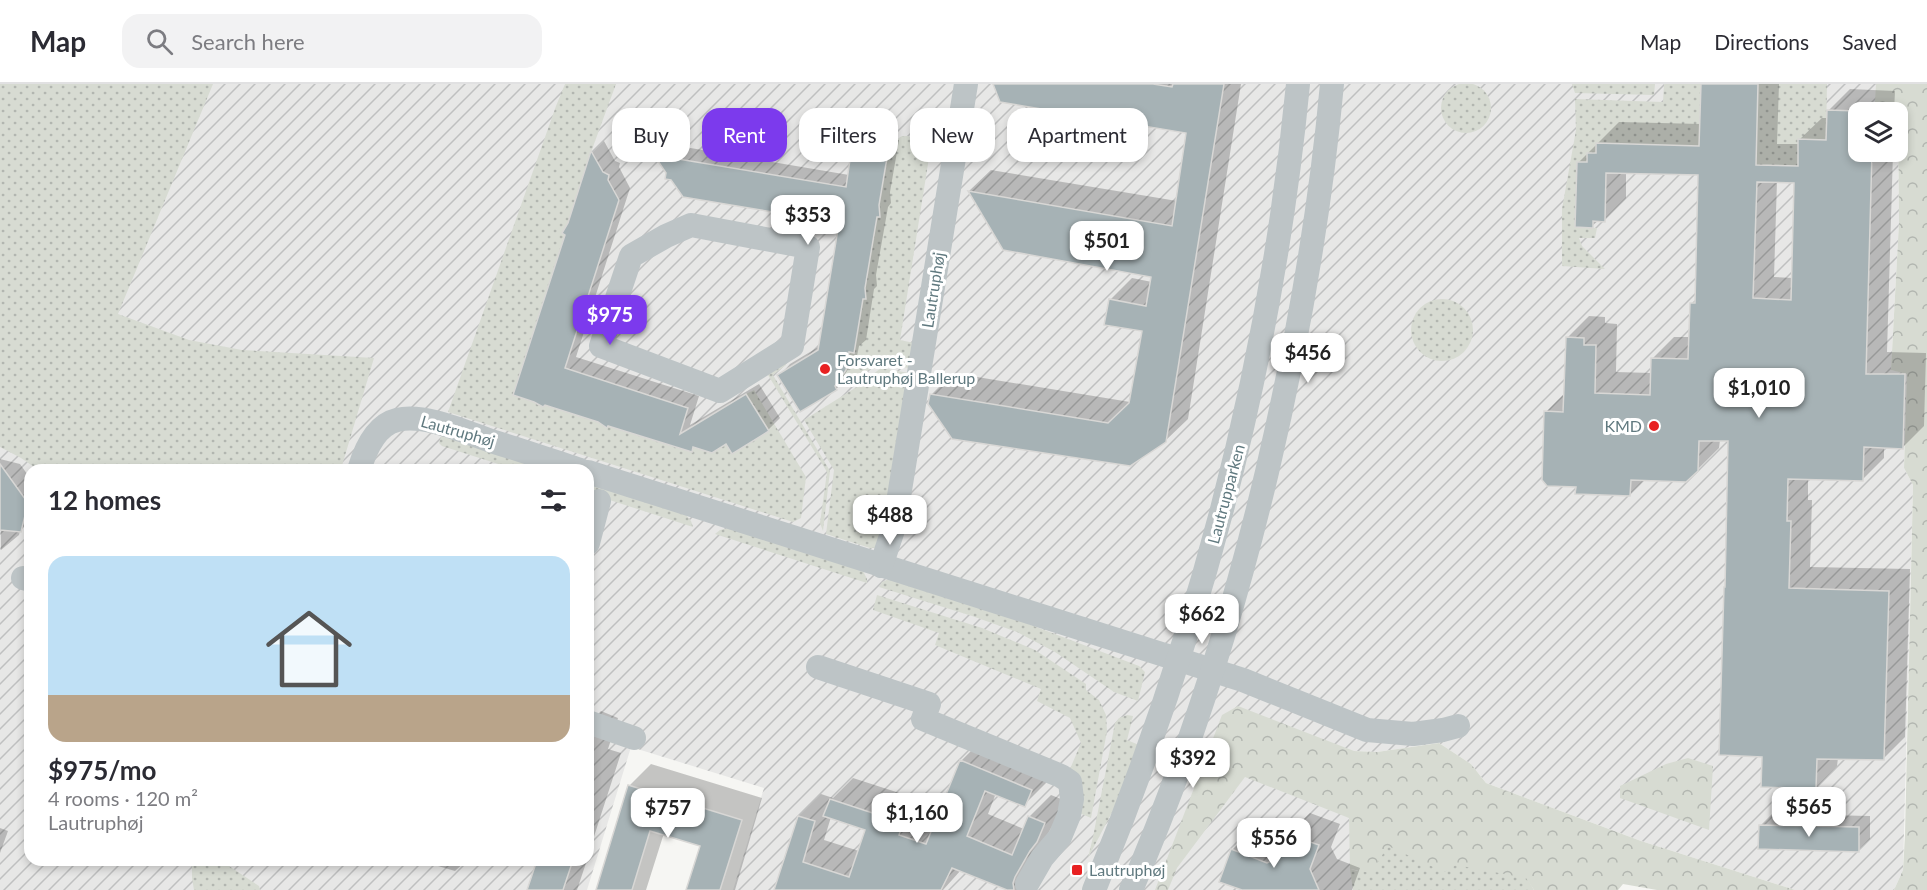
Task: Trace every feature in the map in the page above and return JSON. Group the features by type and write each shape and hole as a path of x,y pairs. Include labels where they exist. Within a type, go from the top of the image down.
{"street":[{"name":"Lautruphøj","path":"881,566 894,527 966,84"},
{"name":"Lautrupparken","path":"1094,890 1134,790 1178,660 1222,512 1239,445 1280,239 1298,84"},
{"name":"Lautrupparken","path":"1131,890 1213,671 1252,533 1285,397 1309,272 1332,84"},
{"path":"691,225 808,247 792,345 720,391 601,346 631,256 666,236 691,225"},
{"name":"Lautruphøj","path":"361,464 372,440 381,429 396,420 417,419 441,424 562,464"},
{"path":"594,474 1243,680 1367,730 1413,734 1458,726"},
{"path":"594,518 598,501"},
{"path":"818,667 928,704 923,719 1061,776 1070,782 1072,799 1070,815 1060,837 1042,858 1027,884"},
{"path":"594,724 634,738"}],"shaded area":[{"path":"0,84 1876,84 1876,102 1848,102 1848,162 1898,162 1899,222 1891,370 1907,373 1904,468 1913,485 1903,870 1894,890 1795,890 1641,841 1486,783 1471,764 1439,743 1377,752 1354,751 1349,818 1353,890 733,890 764,788 631,747 587,890 0,890"}],"green space":[{"path":"1461,83 1471,83 1484,90 1491,103 1491,113 1484,126 1471,133 1461,133 1452,129 1445,122 1441,113 1441,103 1445,94 1452,87"},
{"path":"0,84 213,84 118,314 189,340 242,350 374,358 342,464 30,464 0,447"},
{"path":"565,84 616,84 568,223 562,233 565,235 530,342 534,402 543,407 545,405 598,422 606,428 608,426 691,452 693,447 712,453 726,444 732,453 769,431 746,394 754,390 806,477 801,518 793,522 448,412"},
{"path":"1572,84 1655,84 1654,95 1575,93"},
{"path":"1664,84 1701,84 1699,146 1596,143 1596,153 1587,153 1588,162 1577,162 1575,227 1597,228 1595,238 1579,238 1582,246 1605,269 1562,266 1562,209 1576,130 1575,99 1663,102"},
{"path":"1758,84 1827,84 1826,140 1799,139 1798,166 1756,165"},
{"path":"1876,84 1927,84 1927,890 1894,890 1903,870 1905,835 1913,485 1904,468 1907,374 1891,370 1899,222 1898,162 1908,162 1908,102 1875,102"},
{"path":"902,136 910,137 910,162 928,162 900,340 914,343 909,368 879,363 849,384 837,376 846,371 849,352 854,353 863,299 866,299 865,288 877,217 880,216 883,172 886,162 898,162 898,139"},
{"path":"1436,299 1448,299 1464,308 1471,318 1473,330 1471,342 1464,352 1448,361 1436,361 1425,356 1416,347 1411,336 1411,324 1416,313 1425,304"},
{"path":"783,361 786,365 773,375 830,471 823,531 820,523 827,472 768,375"},
{"path":"881,368 909,373 880,543 875,548 870,548 826,534 834,470 804,420 855,388"},
{"path":"441,436 530,464 498,464 442,446 439,443"},
{"path":"594,485 686,515 693,527 594,495"},
{"path":"729,528 863,571 867,583 715,534"},
{"path":"889,579 1005,615 1139,666 1145,672 1138,701 1114,692 1055,652 1017,632 879,587 882,582"},
{"path":"877,595 982,628 1035,650 1086,684 1086,690 1099,700 1106,715 1107,731 1091,818 1077,812 1070,769 1081,743 1070,718 1037,701 1041,689 935,645 939,633 873,610"},
{"path":"1238,706 1354,751 1377,752 1439,743 1471,764 1486,783 1641,841 1795,890 1657,890 1623,884 1618,890 1534,890 1526,878 1456,865 1444,872 1388,846 1371,873 1350,869 1349,818 1245,777 1177,868 1168,890 1155,890 1222,715"},
{"path":"1127,715 1133,716 1127,740 1139,745 1119,799 1088,858 1115,723 1119,718"},
{"path":"1688,758 1713,766 1709,830 1620,798 1620,786 1666,764"},
{"path":"1357,798 1527,878 1534,890 1353,890 1350,869 1358,871"},
{"path":"192,866 229,866 259,886 260,890 194,890"}],"building":[{"path":"993,84 1153,84 1172,87 1173,84 1224,84 1166,442 1130,466 952,439 928,404 930,394 1108,423 1129,403 1142,331 1104,325 1109,299 1146,306 1151,277 1003,250 968,191 1172,226 1186,133 1148,127 1148,108 1036,108 1000,102"},
{"name":"KMD","path":"1701,84 1758,84 1756,165 1798,166 1798,139 1826,140 1827,110 1848,111 1848,162 1872,162 1866,374 1905,374 1903,449 1864,447 1863,481 1788,479 1787,521 1791,521 1789,588 1889,591 1884,760 1817,759 1816,789 1761,787 1762,757 1719,755 1728,441 1699,441 1698,471 1686,482 1631,480 1630,496 1575,494 1576,487 1547,486 1542,480 1544,411 1563,412 1566,337 1584,338 1584,345 1596,345 1595,393 1650,395 1651,358 1688,359 1690,303 1695,303 1698,175 1606,173 1605,222 1593,221 1593,228 1575,227 1577,162 1587,162 1587,153 1596,153 1596,143 1699,146","holes":["1757,182 1794,183 1791,300 1753,298"]},
{"path":"591,151 603,172 609,175 608,180 619,200 565,368 688,408 680,434 746,394 769,431 732,454 726,444 712,453 693,447 692,452 608,426 607,428 598,422 545,405 543,407 513,395 565,235 562,233 568,223"},
{"path":"690,161 846,187 850,162 886,162 879,205 880,217 877,217 865,288 866,299 863,299 854,353 849,352 846,370 835,386 837,390 800,412 777,375 818,350 839,223 683,197 671,180 665,179 666,173 659,162"},
{"path":"0,464 24,497 24,520 21,532 0,530"},
{"path":"960,760 1032,790 1025,807 985,791 967,836 1012,855 1028,816 1045,823 1037,842 1015,877 1014,890 1007,890 952,868 941,890 774,890 798,816 815,821 803,862 849,877 865,830 823,816 830,799 903,823 899,835 926,844"},
{"path":"628,785 742,820 720,890 686,890 700,846 650,831 632,890 596,890"},
{"path":"1759,825 1859,827 1859,852 1758,849"},
{"path":"1287,834 1319,845 1310,869 1319,890 1242,890 1219,882 1231,849 1267,863 1278,858"},
{"path":"535,866 571,866 563,890 527,890"}],"place":[{"name":"Forsvaret - Lautruphøj Ballerup","path":"825,369"},
{"name":"KMD","path":"1654,426"},
{"name":"Lautruphøj","path":"1077,870"}]}
